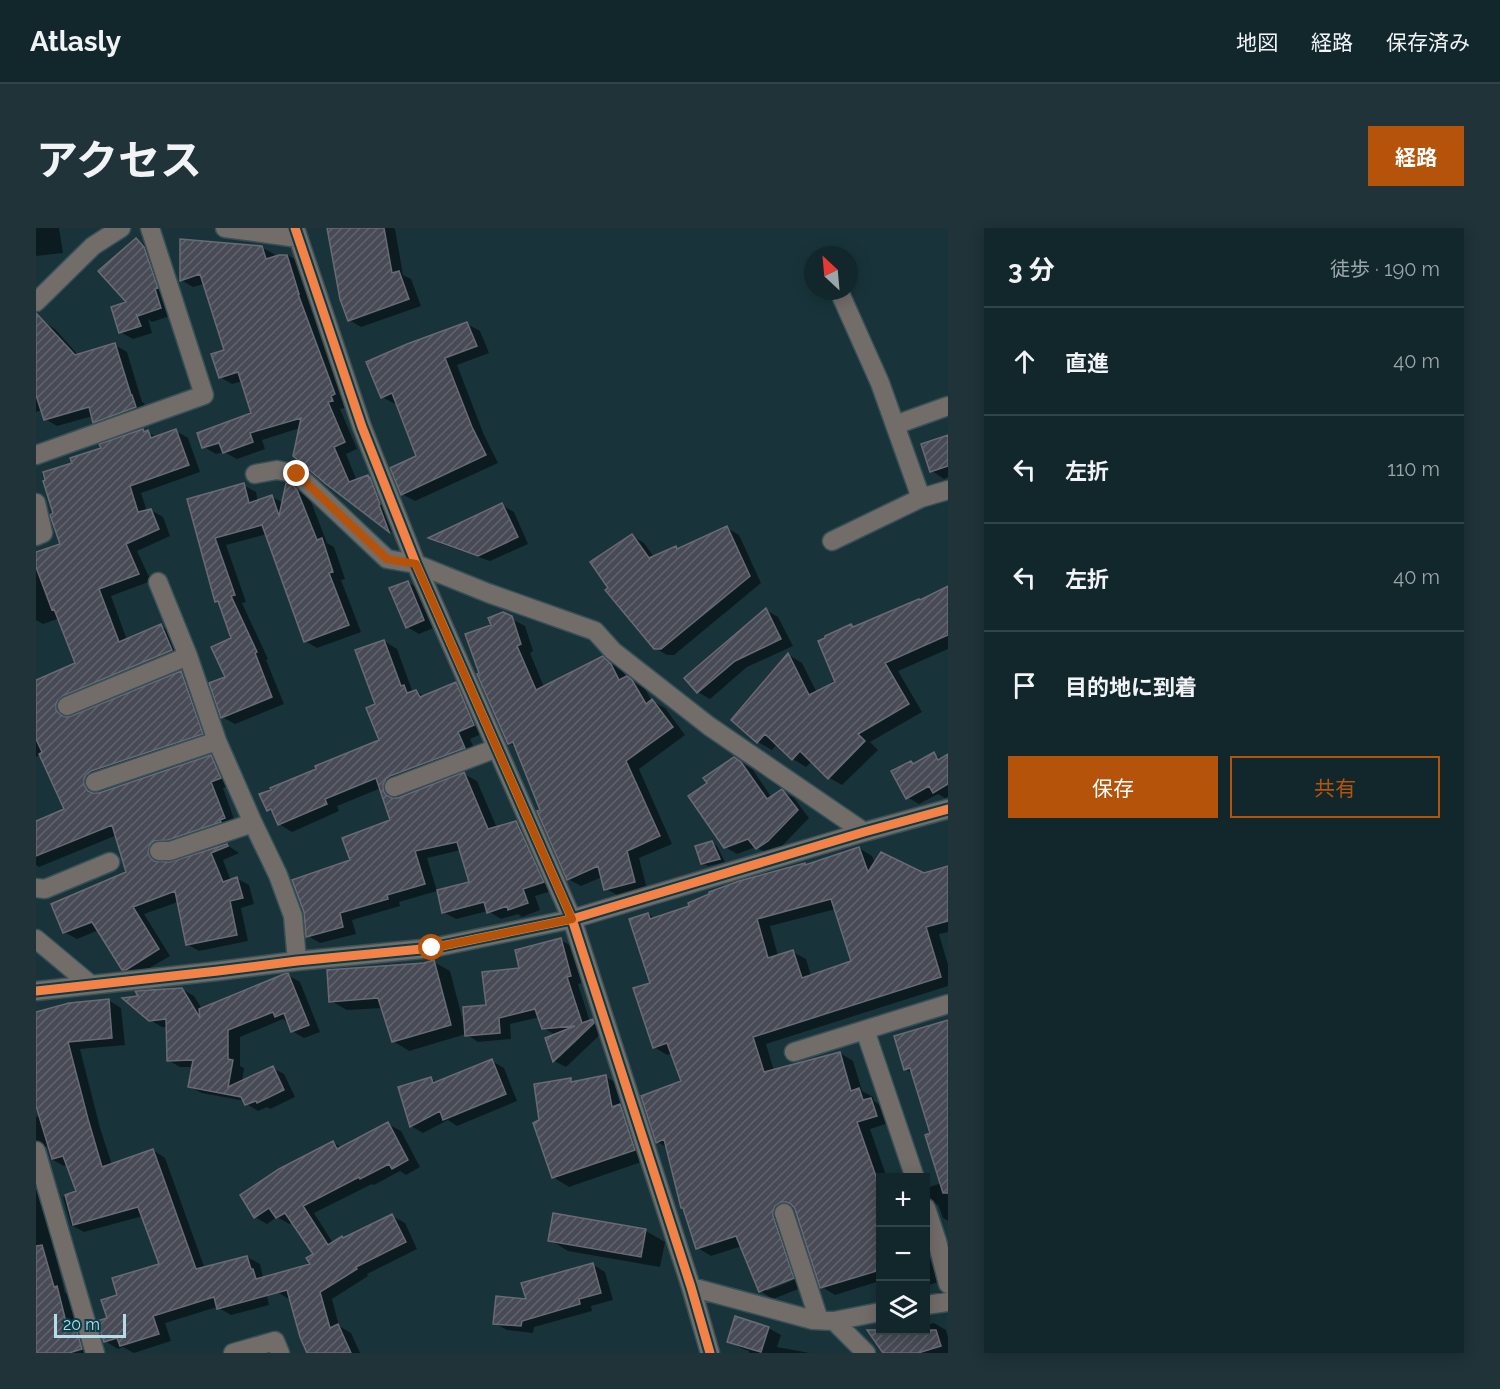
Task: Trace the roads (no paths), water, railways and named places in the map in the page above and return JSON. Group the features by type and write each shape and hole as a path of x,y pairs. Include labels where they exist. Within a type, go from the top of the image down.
{"street":[{"path":"36,302 93,246 121,228"},
{"path":"36,455 204,395 150,228"},
{"path":"225,228 297,233 362,427 416,564 572,919 691,1287 710,1353"},
{"path":"842,300 880,383 921,498"},
{"path":"895,425 948,406"},
{"path":"255,474 277,470 297,474 387,559 416,564 596,631 613,651 710,726 864,832"},
{"path":"832,541 921,498 948,490"},
{"path":"36,503 43,533 36,536"},
{"path":"158,582 188,656 217,741 278,875 293,916 297,961"},
{"path":"67,706 188,656"},
{"path":"96,782 217,741"},
{"path":"394,787 497,748"},
{"path":"36,991 432,948 572,919 948,809"},
{"path":"159,851 171,851 253,823"},
{"path":"36,888 45,888 110,862"},
{"path":"36,939 91,985"},
{"path":"794,1053 948,1004"},
{"path":"865,1030 913,1173"},
{"path":"36,1151 95,1353"},
{"path":"784,1213 826,1320 866,1353"},
{"path":"930,1216 942,1240 948,1284"},
{"path":"691,1287 813,1320 876,1313"},
{"path":"930,1304 948,1302"},
{"path":"233,1353 275,1341 280,1353"}]}
